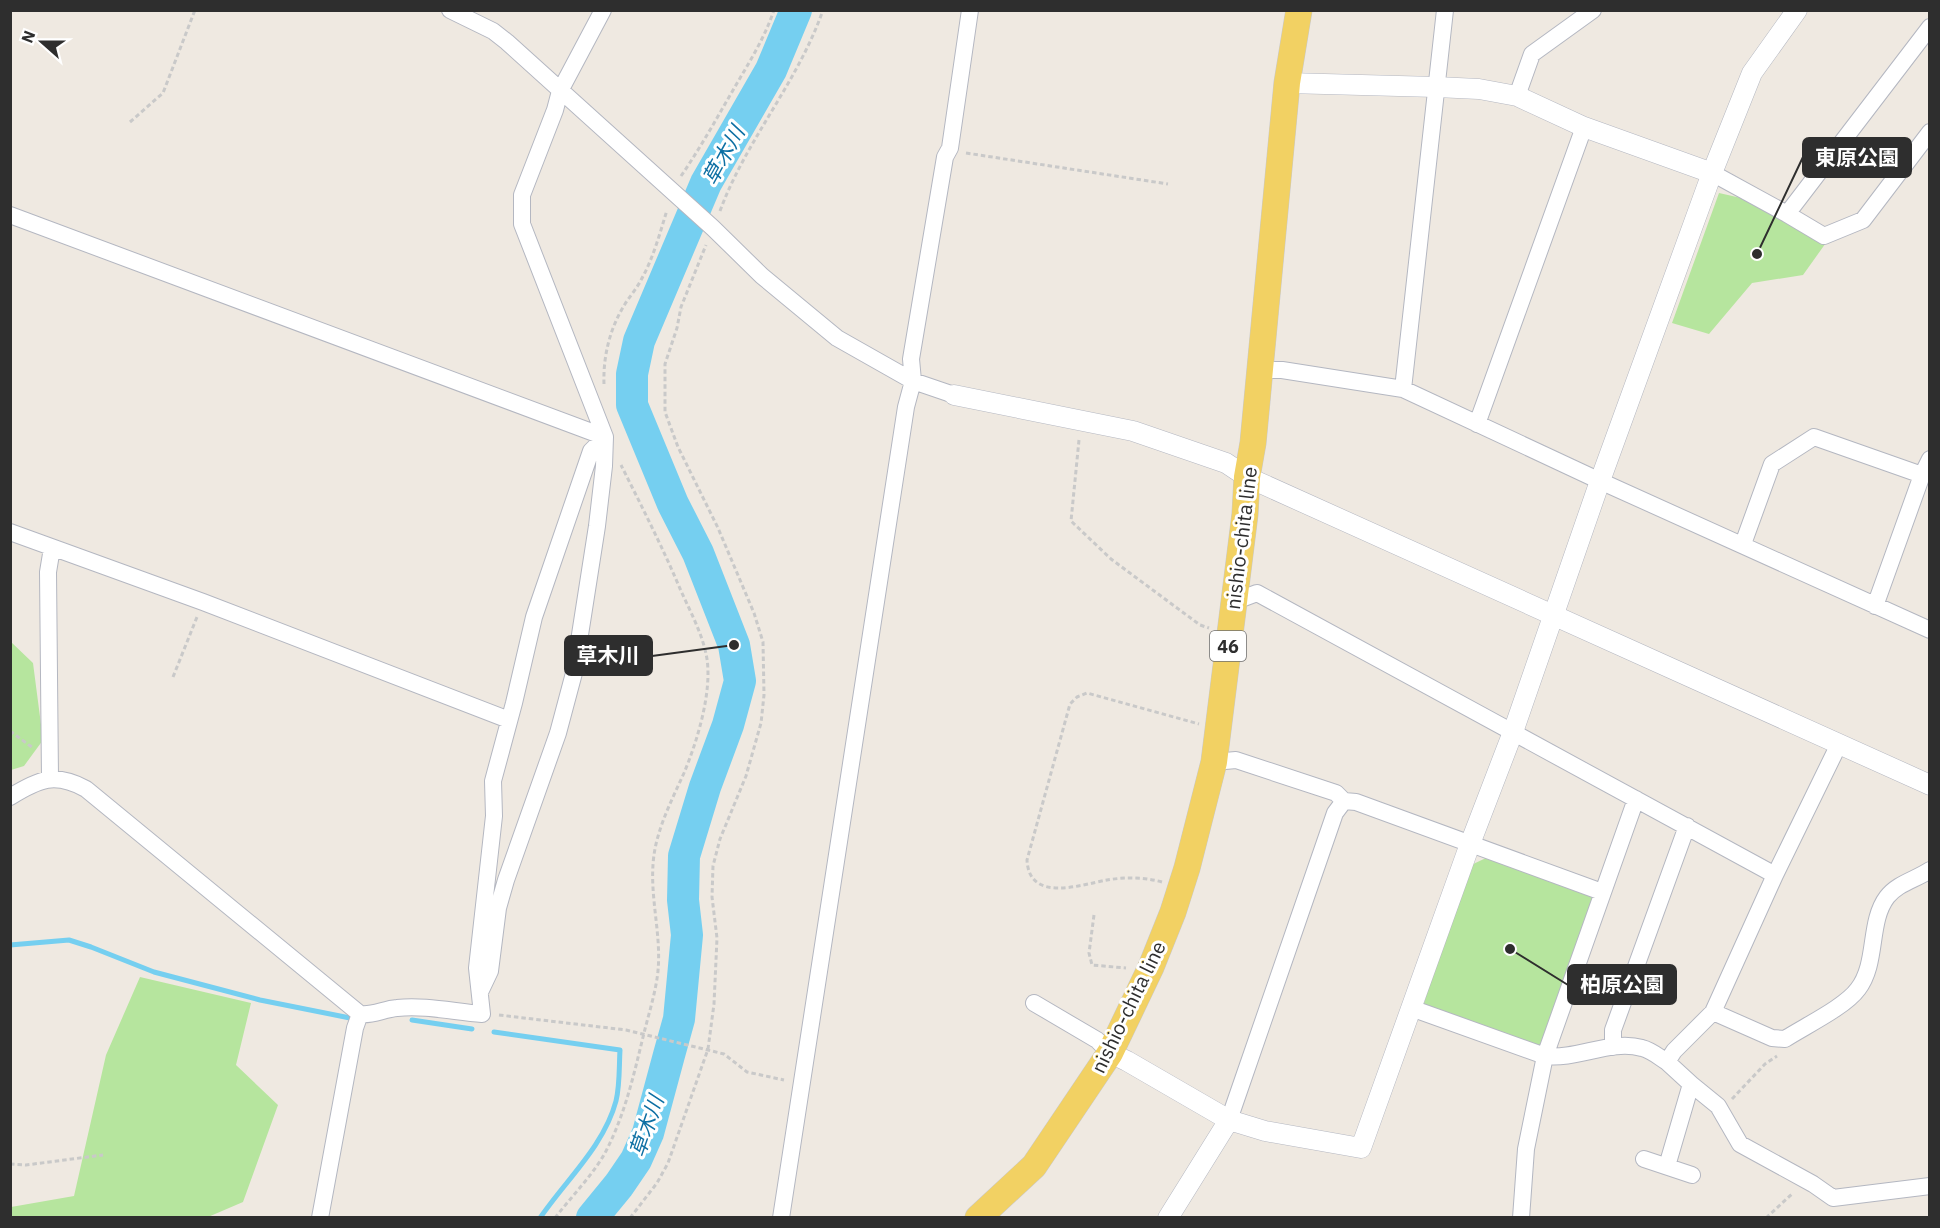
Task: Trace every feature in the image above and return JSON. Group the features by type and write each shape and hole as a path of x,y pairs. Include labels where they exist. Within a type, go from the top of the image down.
{"main road":[{"name":"nishio-chita line","path":"978,1218 1034,1166 1110,1053 1147,975 1181,887 1214,762 1219,726 1245,514 1247,477 1253,443 1287,84 1299,10"}],"street":[{"path":"450,10 493,31 709,224 762,276 837,338 913,381 954,395 1006,407 1133,431 1226,463 1247,477 1929,785"},
{"path":"481,990 490,971 498,908 506,880 558,732 574,673 597,526 605,437 522,224 522,195 555,110 560,91 603,10"},
{"path":"781,1218 882,577 906,407 913,381 911,359 945,158 949,150 970,10"},
{"path":"1403,389 1445,10"},
{"path":"1518,96 1532,54 1593,10"},
{"path":"1034,1003 1097,1040 1110,1053 1229,1120 1264,1131 1361,1148 1470,844 1513,732 1600,481 1712,173 1752,73 1797,10"},
{"path":"1787,214 1929,27"},
{"path":"1287,84 1479,89 1518,96 1584,128 1712,173 1824,237 1863,220 1929,132"},
{"path":"1477,424 1584,128"},
{"path":"10,215 605,437"},
{"path":"1260,370 1282,370 1403,389 1929,630"},
{"path":"49,770 86,789 360,1014 366,1015 397,1008 415,1008 483,1014 477,968 494,816 493,781 534,617 591,451 605,437"},
{"path":"1743,544 1773,464 1814,437 1922,475"},
{"path":"1875,606 1929,459"},
{"path":"10,532 203,602 509,720"},
{"path":"49,770 48,572 52,548"},
{"path":"1233,602 1257,593 1775,875"},
{"path":"1667,1062 1674,1051 1713,1012 1775,875 1839,744"},
{"path":"1214,762 1236,760 1336,793 1344,801 1356,802 1602,892"},
{"path":"10,797 49,770"},
{"path":"1521,1218 1526,1149 1545,1056 1636,799"},
{"path":"1168,1218 1229,1120 1335,813 1344,801"},
{"path":"1613,1047 1613,1030 1687,826"},
{"path":"1713,1012 1772,1038 1780,1039 1850,999 1869,968 1881,909 1887,898 1896,888 1929,870"},
{"path":"1411,1008 1545,1056 1574,1055 1628,1045 1644,1048 1667,1062 1713,1101 1740,1144 1833,1198 1929,1186"},
{"path":"320,1218 360,1014"},
{"path":"1667,1166 1691,1084"},
{"path":"1644,1159 1692,1175"}],"path":[{"path":"130,122 163,93 195,10"},
{"path":"604,384 606,350 612,332 624,306 642,280 677,196 679,178 698,151 761,40 774,10"},
{"path":"630,1218 657,1183 668,1163 708,1049 714,1004 717,938 712,897 713,866 720,839 746,776 761,723 765,663 763,642 754,613 718,528 678,447 665,412 665,364 677,328 681,307 709,224 730,183 789,84 824,10"},
{"path":"949,150 1168,184"},
{"path":"1081,420 1071,521 1112,559 1200,625 1230,632"},
{"path":"555,1218 603,1155 614,1135 630,1090 658,972 652,894 656,841 671,800 685,771 706,699 707,661 699,632 661,546 614,449 605,437"},
{"path":"173,677 203,602"},
{"path":"1181,887 1155,880 1131,878 1107,880 1064,889 1047,886 1033,879 1027,872 1027,860 1070,704 1077,698 1086,693 1198,724 1219,726"},
{"path":"10,731 49,770"},
{"path":"1094,915 1089,952 1092,965 1134,969 1147,975"},
{"path":"483,1014 626,1030 708,1049 724,1054 747,1072 801,1083"},
{"path":"1721,1112 1765,1064 1790,1047 1790,1035"},
{"path":"10,1164 26,1166 103,1155"},
{"path":"1766,1218 1797,1189 1803,1179"}],"green space":[{"path":"1719,193 1795,210 1833,233 1803,275 1752,283 1709,334 1672,323"},
{"path":"10,641 33,663 43,740 24,766 11,770"},
{"path":"1488,857 1602,892 1539,1049 1423,1006 1467,867"},
{"path":"140,977 251,1003 236,1065 278,1105 243,1202 208,1217 11,1217 11,1207 74,1196 106,1055"}],"waterway":[{"name":"草木川","path":"592,1218 636,1160 648,1133 679,1019 687,935 683,900 684,856 705,787 728,725 740,681 734,645 698,553 673,504 632,405 632,374 639,341 706,183 771,70 796,10"},
{"path":"10,945 69,940 154,972 260,1000 350,1018"},
{"path":"412,1020 472,1029"},
{"path":"494,1032 620,1050 616,1101 603,1133 540,1218"}],"place":[{"name":"東原公園","path":"1757,254"},
{"name":"草木川","path":"734,645"},
{"name":"柏原公園","path":"1510,949"}]}
